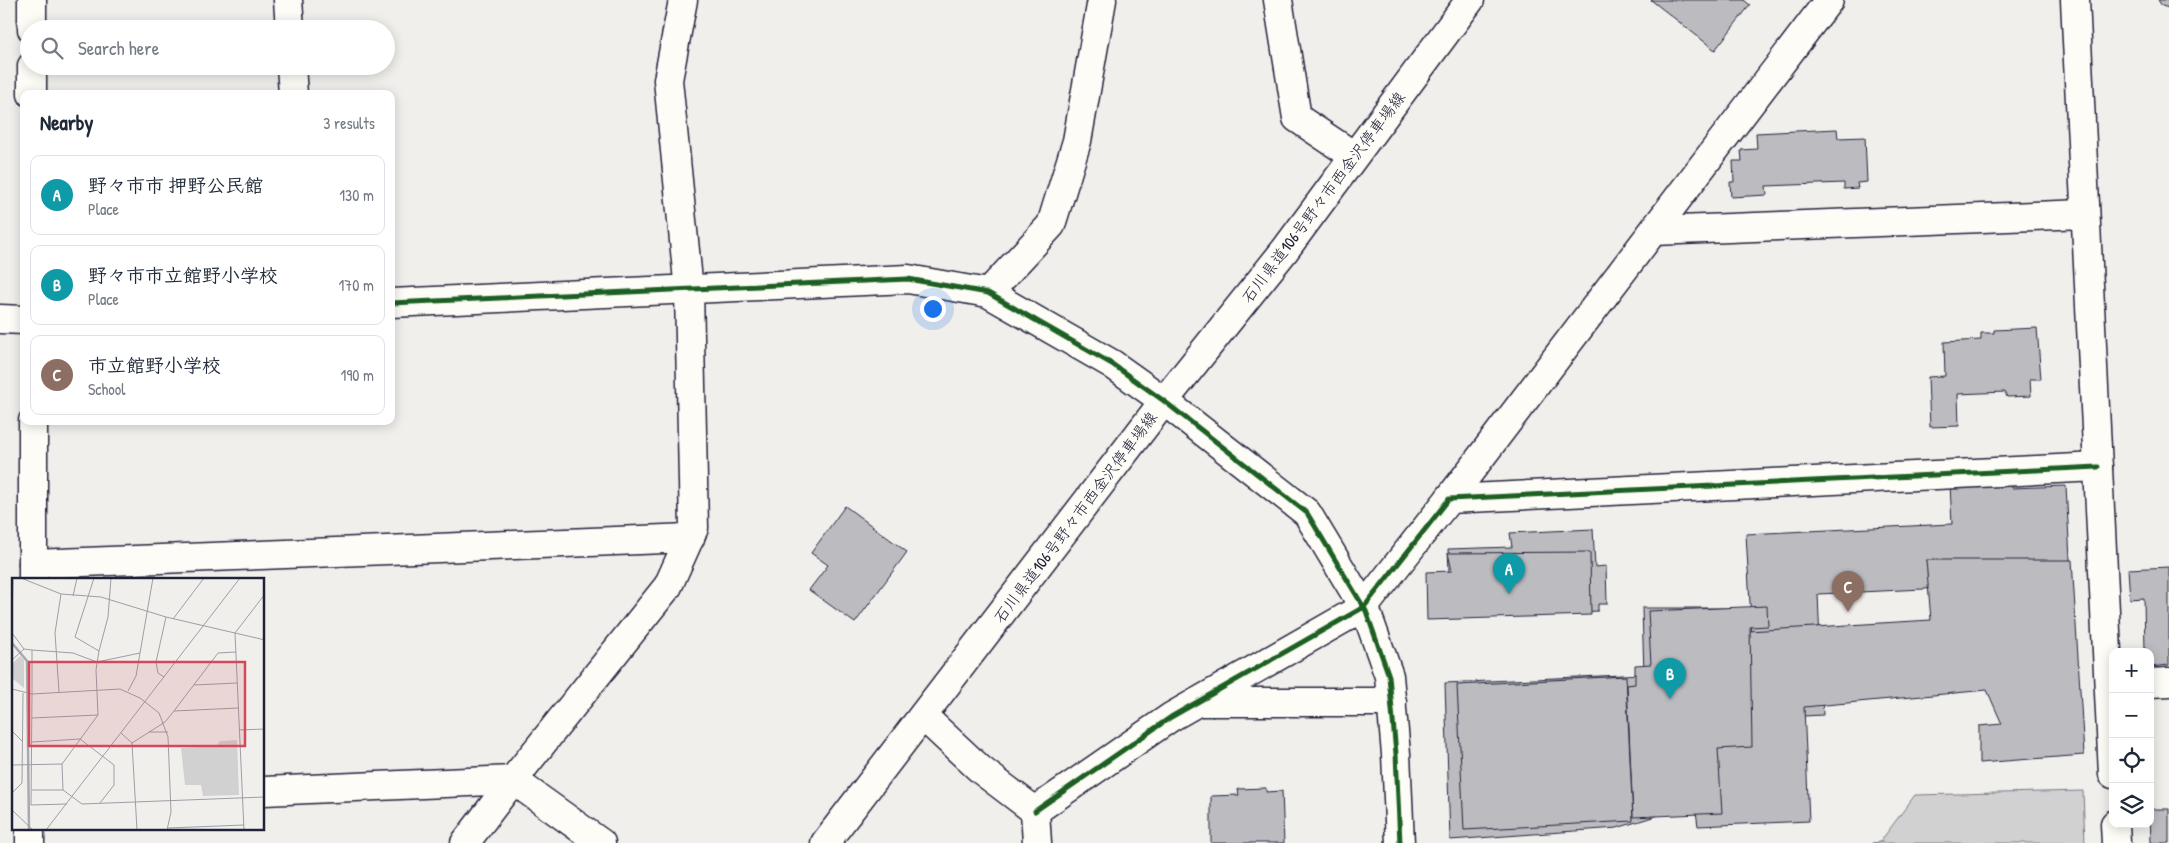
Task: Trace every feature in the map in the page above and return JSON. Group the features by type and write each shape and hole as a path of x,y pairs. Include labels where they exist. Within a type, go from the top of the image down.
{"street":[{"path":"32,0 32,20"},
{"path":"288,0 289,20"},
{"path":"465,843 668,586 694,528 689,291 668,80 683,0"},
{"path":"988,293 1050,226 1077,141 1102,0"},
{"path":"1278,0 1297,118 1354,156"},
{"name":"石川県道106号野々市西金沢停車場線","path":"825,843 1164,401 1285,250 1470,0"},
{"path":"1035,811 1171,717 1364,607 1449,500 1830,0"},
{"path":"2075,0 2109,651"},
{"path":"32,75 32,90"},
{"path":"292,75 293,90"},
{"path":"1654,231 2085,214"},
{"path":"395,303 689,291 908,279 988,293 1112,364 1164,401 1306,513 1364,607 1389,676 1400,843"},
{"path":"33,425 33,572 690,538"},
{"path":"1449,500 2098,467"},
{"path":"2154,683 2169,682"},
{"path":"2111,693 2112,738"},
{"path":"1197,702 1392,702"},
{"path":"923,716 981,770 1035,811 1037,843"},
{"path":"265,791 513,780 601,843"},
{"path":"2115,828 2116,843"},
{"path":"30,830 30,843"}],"shaded area":[{"path":"2083,791 2085,843 1872,843 1880,842 1915,795"}],"building":[{"path":"1651,0 1744,0 1750,5 1715,50"},
{"path":"2158,0 2169,0 2169,8 2162,6"},
{"path":"1837,129 1838,138 1865,137 1867,182 1857,183 1858,188 1844,189 1844,183 1766,186 1767,195 1731,197 1730,182 1734,182 1733,161 1742,161 1741,150 1757,149 1756,133"},
{"path":"2037,328 2041,379 2030,379 2031,396 2007,397 2005,392 1958,394 1959,426 1930,427 1928,377 1945,376 1944,342 1981,340 1981,333 1994,333 1994,330"},
{"path":"2012,482 2012,488 2066,486 2074,632 2071,632 2071,648 1992,652 1992,629 2008,627 2007,585 1818,594 1823,715 1723,720 1720,657 1753,655 1746,534 1952,524 1950,485"},
{"path":"845,506 907,552 855,623 809,590 828,565 811,553"},
{"path":"1593,529 1595,567 1606,566 1607,604 1598,604 1598,611 1454,618 1454,615 1436,615 1434,573 1449,572 1448,549 1512,547 1510,533"},
{"path":"1590,552 1591,615 1427,620 1426,572 1452,571 1448,553"},
{"path":"1926,560 2072,560 2084,755 1979,763 1979,726 2002,724 1987,690 1804,707 1809,821 1698,826 1695,804 1617,828 1450,840 1445,683 1644,674 1642,608 1732,608 1732,632 1931,620"},
{"path":"2169,567 2169,665 2154,667 2154,648 2145,648 2144,598 2130,599 2128,569"},
{"path":"1767,606 1768,626 1750,627 1752,747 1718,749 1722,813 1633,817 1627,685 1635,684 1635,665 1651,664 1648,611"},
{"path":"1626,676 1633,821 1464,830 1457,685"},
{"path":"1266,788 1266,792 1282,791 1284,843 1211,843 1211,796 1239,795 1238,789"},
{"path":"2154,809 2169,809 2169,843 2151,843 2151,828 2154,828"}],"cycle path":[{"path":"395,303 908,279 988,293 1112,364 1164,401 1307,513 1366,611 1389,676 1396,754 1400,843"},
{"path":"1035,811 1171,717 1364,607 1449,499 2098,467"}],"place":[{"name":"野々市市 押野公民館","path":"1509,594"},
{"name":"市立館野小学校","path":"1848,612"},
{"name":"野々市市立館野小学校","path":"1670,699"}]}
